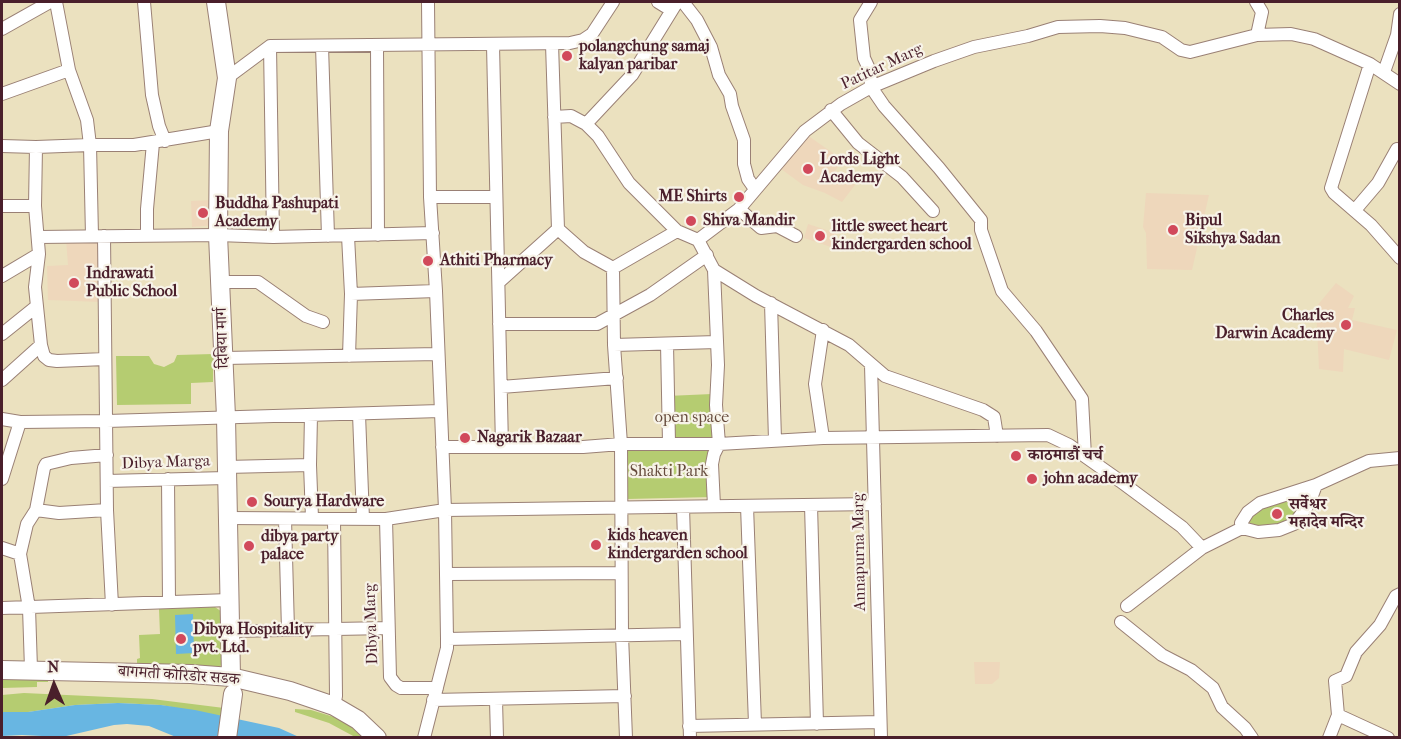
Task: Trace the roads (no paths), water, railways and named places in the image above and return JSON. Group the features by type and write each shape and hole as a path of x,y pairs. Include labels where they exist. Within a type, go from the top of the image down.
{"main road":[{"name":"दिबिया मार्ग","path":"216,2 227,78 219,131 218,235 226,417 232,685 227,738"},
{"name":"बागमती कोरिडोर सडक","path":"2,670 31,669 290,691 334,706 358,720 377,738"}],"street":[{"path":"2,29 50,2"},
{"path":"56,2 69,70 87,120 90,145 105,359 107,510 112,605"},
{"path":"144,2 152,95 159,126 159,142 147,209 147,236"},
{"path":"424,738 447,648 445,510 430,197 428,2"},
{"path":"227,78 270,46 552,44 583,40 592,34 613,2"},
{"path":"586,124 632,75 674,6 658,2"},
{"path":"682,2 697,20 711,47 719,75 730,94 744,140 744,164 748,179 755,189"},
{"path":"871,2 860,21 864,58 870,71 871,87 884,106 981,220 981,230 1002,291 1036,331 1082,399 1085,456"},
{"path":"1256,2 1262,12 1257,35"},
{"path":"1384,72 1397,35 1400,14"},
{"name":"Patitar Marg","path":"698,240 739,209 805,131 831,110 871,87 934,61 974,47 1028,36 1058,27 1125,28 1162,37 1181,50 1190,52 1257,35 1291,34 1314,39 1370,64 1399,83"},
{"path":"552,44 558,229 584,252 613,268"},
{"path":"493,45 502,446"},
{"path":"270,46 273,237"},
{"path":"322,46 328,237"},
{"path":"377,46 378,235"},
{"path":"1370,64 1331,188 1400,258"},
{"path":"2,93 69,70"},
{"path":"831,110 858,143 902,177 933,211"},
{"path":"555,117 571,116 586,124 598,136 629,183 677,231 698,240 714,270 717,342 716,405 719,444 712,464 714,506"},
{"path":"2,146 134,145 219,131"},
{"path":"36,147 35,206 39,254 35,287 44,356 49,360 105,359"},
{"path":"1355,210 1378,183 1397,149"},
{"path":"430,197 496,197"},
{"path":"2,206 35,206"},
{"path":"739,209 761,228 777,226 796,236"},
{"path":"499,282 558,229"},
{"path":"613,268 677,231"},
{"path":"38,237 218,235 328,237 433,233"},
{"path":"348,236 351,294 349,356"},
{"path":"2,276 39,254"},
{"path":"499,324 597,324 650,295 707,255"},
{"path":"613,268 614,345 621,444 622,635 626,738"},
{"path":"714,270 849,345 885,376 983,410 994,417 997,436"},
{"path":"221,282 258,282 306,316 323,322"},
{"path":"351,294 436,291"},
{"path":"771,303 775,440"},
{"path":"2,334 37,306"},
{"path":"823,330 815,384 823,438"},
{"path":"614,345 717,342"},
{"path":"667,344 669,443"},
{"path":"2,380 41,345"},
{"path":"224,358 438,354"},
{"name":"Annapurna Marg","path":"871,365 881,738"},
{"path":"501,387 617,378"},
{"path":"2,419 20,422 107,421 440,411"},
{"path":"359,414 363,519"},
{"path":"311,415 312,518"},
{"path":"2,479 20,422"},
{"path":"442,447 583,447 621,444 719,444 823,438 1048,435 1085,456 1182,528 1202,548"},
{"path":"31,669 29,608 21,554 27,524 36,510 44,468 46,464 71,458 107,455"},
{"path":"1242,528 1241,523 1248,512 1260,503 1316,485 1369,460 1400,458"},
{"name":"Dibya Marga","path":"107,481 168,479 310,465"},
{"path":"168,479 169,602"},
{"path":"1127,606 1202,548 1242,528 1258,532 1279,530 1294,524 1309,504 1316,485"},
{"path":"227,518 386,519 445,510 875,504"},
{"path":"811,505 817,724"},
{"path":"747,506 755,724"},
{"path":"683,507 690,732 755,724 880,722"},
{"path":"36,510 59,513 107,510"},
{"path":"285,519 288,630"},
{"path":"334,519 336,696 334,706"},
{"name":"Dibya Marg","path":"386,519 390,677 401,688 496,700 625,696"},
{"path":"2,548 21,554"},
{"path":"447,574 621,573"},
{"path":"1329,738 1338,715 1335,681 1346,676 1356,652 1380,625 1396,596 1400,594"},
{"path":"2,608 229,600"},
{"path":"1121,622 1162,655 1191,670 1213,688 1222,707 1245,728 1252,738"},
{"path":"230,631 388,628"},
{"path":"447,639 686,634"},
{"path":"496,700 497,738"},
{"path":"1338,715 1388,738"}],"water":[{"path":"193,614 194,653 176,654 175,615"},
{"path":"118,703 161,705 195,710 279,728 299,737 176,737 149,726 127,724 62,737 2,736 2,712 28,712 75,705"}],"place":[{"name":"polangchung samaj kalyan paribar","path":"567,56"},
{"name":"Lords Light Academy","path":"808,169"},
{"name":"ME Shirts","path":"739,197"},
{"name":"Buddha Pashupati Academy","path":"203,213"},
{"name":"Shiva Mandir","path":"691,221"},
{"name":"Bipul Sikshya Sadan","path":"1173,230"},
{"name":"little sweet heart kindergarden school","path":"820,236"},
{"name":"Athiti Pharmacy","path":"428,261"},
{"name":"Indrawati Public School","path":"74,283"},
{"name":"Charles Darwin Academy","path":"1346,325"},
{"name":"Nagarik Bazaar","path":"465,438"},
{"name":"काठमाडौं चर्च","path":"1016,456"},
{"name":"john academy","path":"1032,479"},
{"name":"Sourya Hardware","path":"252,502"},
{"name":"सर्वेश्वर महादेव मन्दिर","path":"1277,514"},
{"name":"kids heaven kindergarden school","path":"596,545"},
{"name":"dibya party palace","path":"249,546"},
{"name":"Dibya Hospitality pvt. Ltd.","path":"181,639"}],"park label":[{"name":"open space","path":"692,418"},
{"name":"Shakti Park","path":"669,472"}]}
